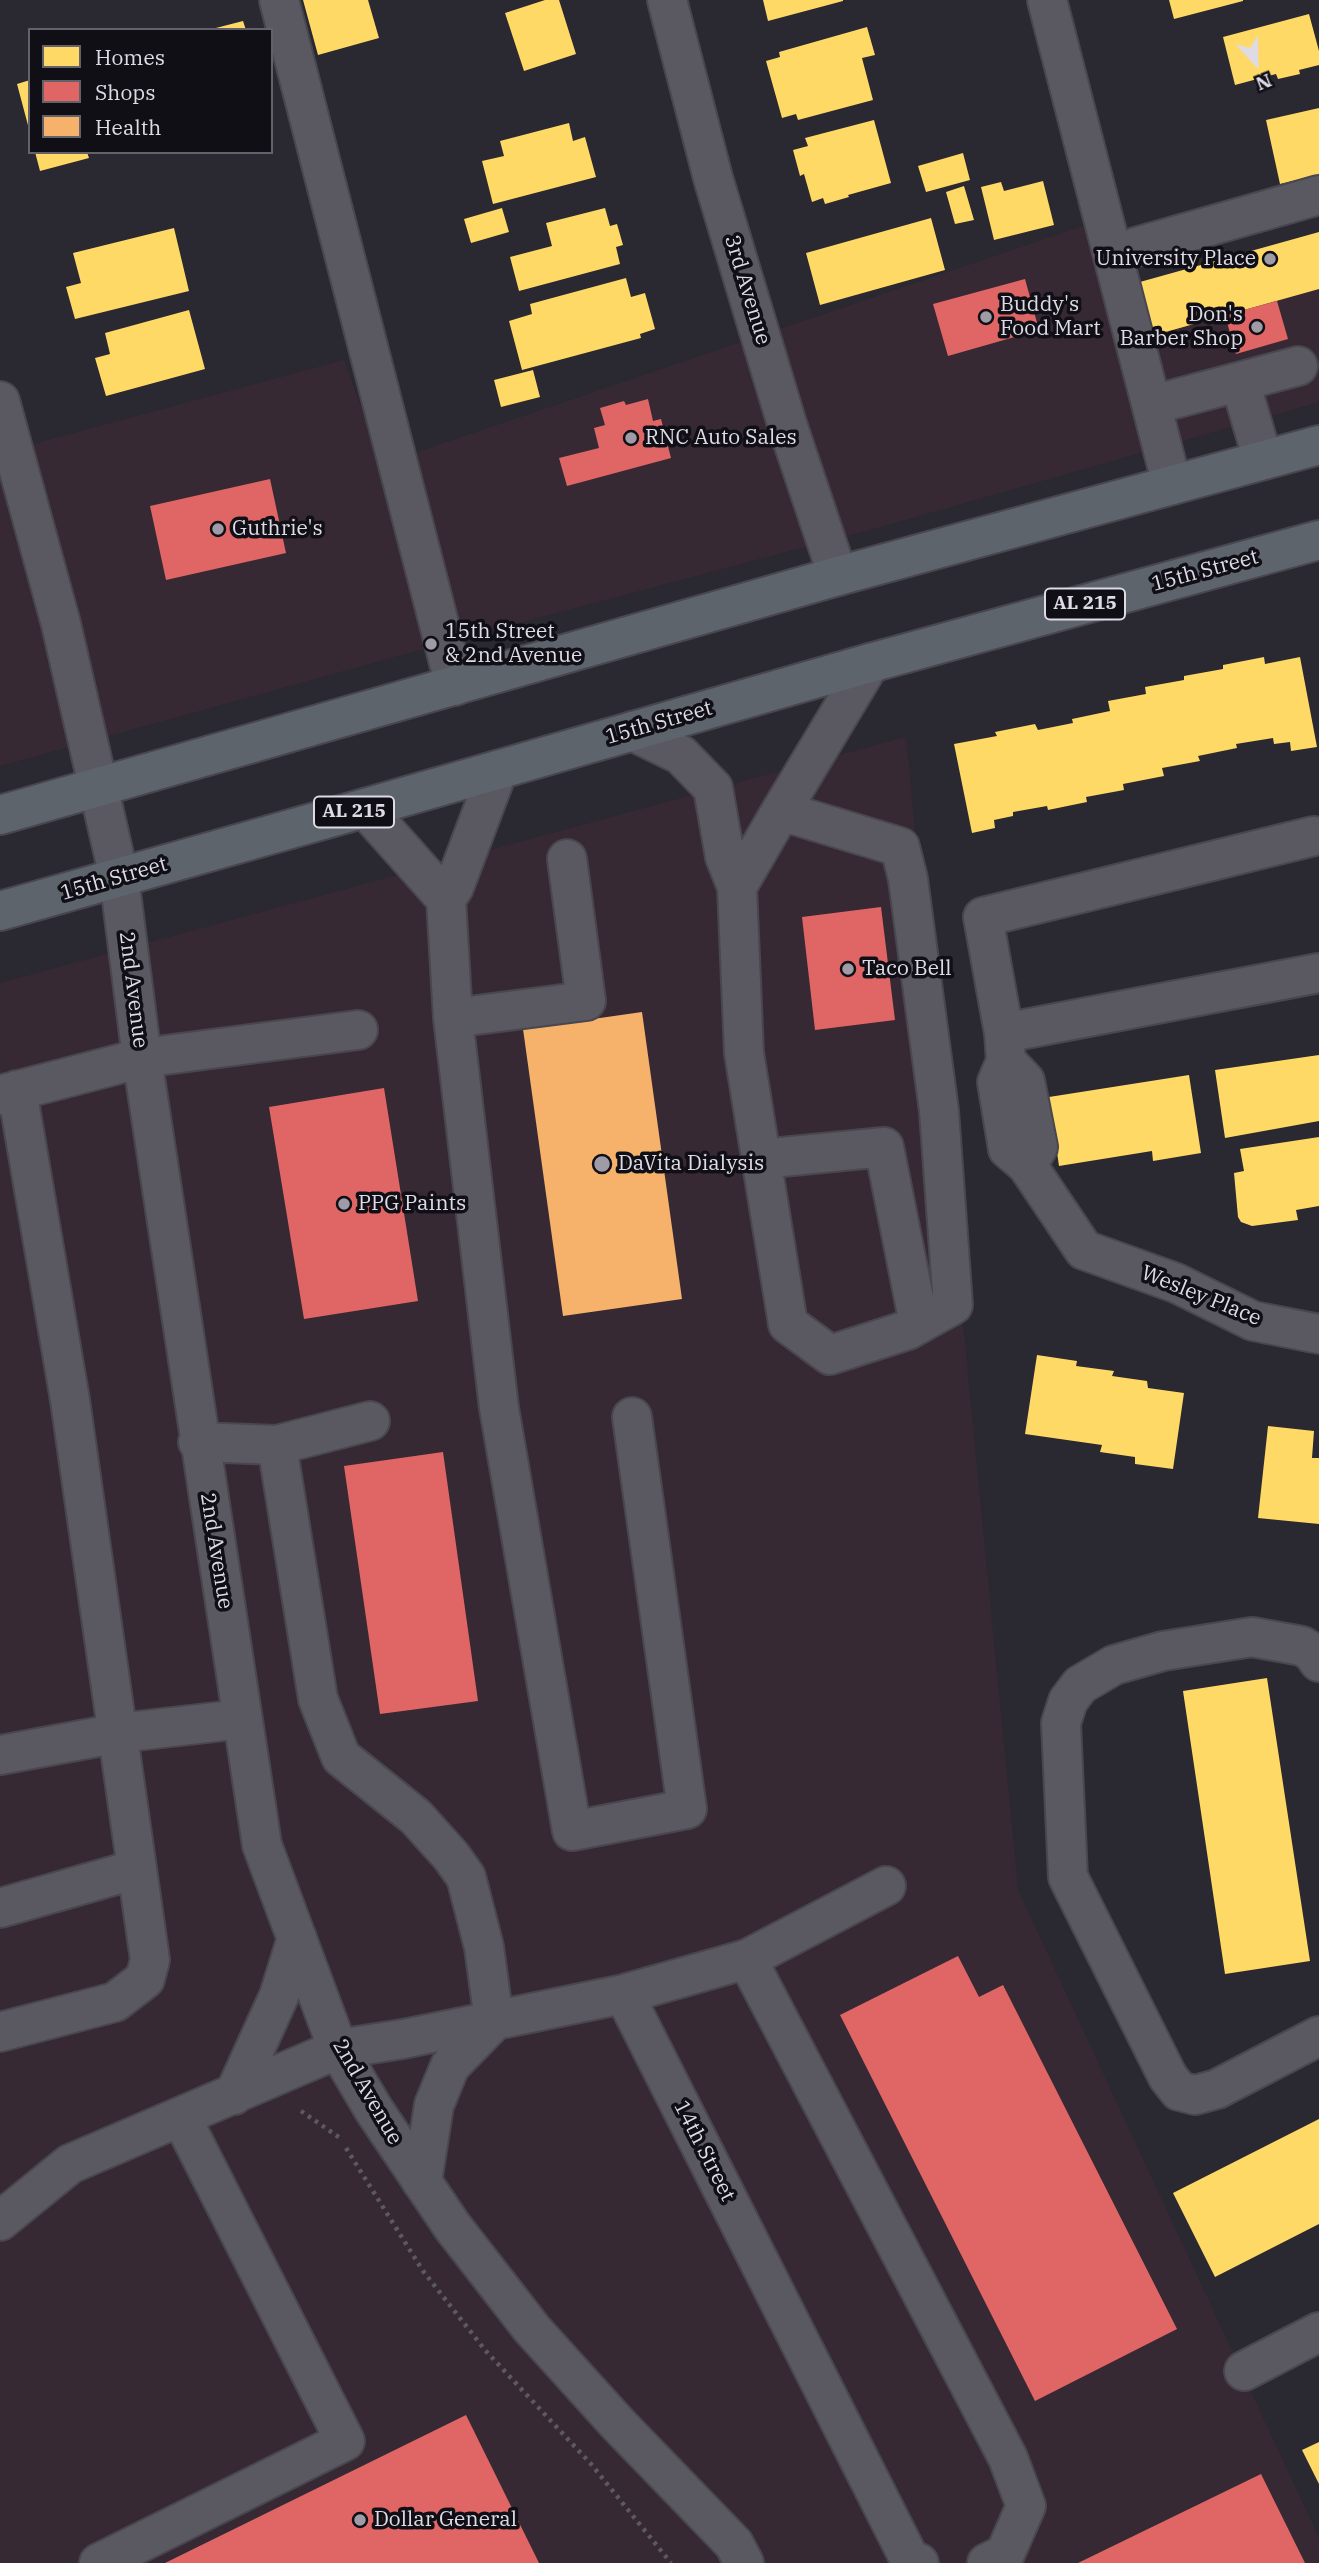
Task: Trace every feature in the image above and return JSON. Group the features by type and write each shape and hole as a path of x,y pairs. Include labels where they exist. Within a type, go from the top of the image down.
{"main road":[{"path":"0,815 838,576 1319,445"},
{"name":"15th Street","path":"0,911 870,663 1319,540"}],"street":[{"path":"279,0 456,686"},
{"name":"3rd Avenue","path":"667,0 713,178 787,425 838,576"},
{"path":"1047,0 1172,485"},
{"path":"1136,247 1319,195"},
{"path":"1152,405 1298,366"},
{"path":"1240,382 1263,460"},
{"name":"2nd Avenue","path":"0,401 61,624 119,877 142,1058 198,1442 262,1845 338,2049 374,2110 422,2182 452,2226 532,2329 617,2423 734,2544 744,2563"},
{"path":"737,887 870,663"},
{"path":"632,731 681,755 713,788 725,857 737,887 744,1053 788,1324 830,1356 908,1330 953,1305 939,1111 908,879 900,847 781,811"},
{"path":"498,770 454,887 446,899 453,1018 499,1408 572,1831 687,1809 632,1417"},
{"path":"365,808 446,899"},
{"path":"1314,836 983,917 1005,1047 1319,973"},
{"path":"453,1018 586,1001 567,859"},
{"path":"0,2032 115,2002 145,1979 150,1960 70,1400 9,1092 142,1058 358,1030"},
{"name":"Wesley Place","path":"1005,1047 1025,1081 1038,1147 1027,1165 1084,1250 1176,1283 1253,1321 1319,1334"},
{"path":"761,1159 884,1147 919,1324"},
{"path":"198,1442 277,1446 370,1421"},
{"path":"277,1446 318,1699 341,1758 416,1817 452,1856 466,1877 484,1947 494,2021"},
{"path":"1319,1662 1312,1652 1302,1646 1252,1637 1163,1651 1114,1665 1080,1685 1068,1701 1061,1723 1068,1877 1168,2077 1179,2091 1195,2095 1217,2089 1319,2036"},
{"path":"0,1755 119,1733 242,1719"},
{"path":"0,1908 137,1869"},
{"path":"0,2221 70,2164 338,2049 394,2041 624,1994 747,1959 886,1886"},
{"path":"247,2089 297,1938"},
{"path":"747,1959 1008,2458 1026,2506 1005,2554 987,2563"},
{"name":"14th Street","path":"624,1994 911,2560 919,2563"},
{"path":"422,2182 434,2105 450,2066 494,2021"},
{"path":"99,2563 345,2441 181,2117"},
{"path":"1244,2371 1319,2332"}],"path":[{"path":"247,2089 339,2136 423,2272 485,2350 591,2464 671,2563"}],"shaded area":[{"path":"1104,219 1133,331 1319,285 1319,402 884,526 503,627 0,766 0,453 344,360 382,464"},
{"path":"906,737 1018,1890 1319,2538 1319,2563 0,2563 0,983"}],"building: Homes":[{"path":"303,0 368,0 379,38 318,55"},
{"path":"545,0 559,0 576,54 524,71 505,13"},
{"path":"763,0 843,0 843,1 768,21"},
{"path":"1169,0 1243,0 1243,1 1174,19"},
{"path":"1309,14 1319,51 1319,65 1299,70 1300,74 1278,79 1276,74 1235,85 1223,37"},
{"path":"243,21 245,28 216,28"},
{"path":"867,27 875,55 862,58 873,100 798,120 796,114 782,118 766,61 780,57 779,52"},
{"path":"28,81 28,125 17,84"},
{"path":"1319,108 1319,175 1280,184 1266,120"},
{"path":"874,120 891,183 825,204 823,198 812,202 804,174 800,176 793,150 808,146 805,138"},
{"path":"569,123 573,141 585,137 596,177 493,204 482,161 504,156 500,141"},
{"path":"963,153 970,180 926,192 918,166"},
{"path":"36,154 88,154 89,158 40,171"},
{"path":"1043,181 1054,225 994,240 981,187 1001,182 1004,191"},
{"path":"964,186 974,220 955,224 946,192"},
{"path":"502,208 509,232 471,243 464,219"},
{"path":"605,208 610,226 617,224 623,245 616,247 620,264 519,291 510,257 552,246 546,223"},
{"path":"931,218 945,270 820,305 806,253"},
{"path":"174,228 189,291 75,319 66,287 81,283 73,253"},
{"name":"University Place","path":"1319,232 1319,289 1137,340 1122,287"},
{"path":"626,278 631,297 645,293 655,329 640,334 641,338 522,370 509,321 532,314 530,304"},
{"path":"189,310 205,369 106,396 95,358 110,354 105,333"},
{"path":"533,370 540,397 501,407 494,380"},
{"path":"1264,657 1265,664 1300,657 1317,747 1291,751 1290,742 1274,744 1273,738 1236,744 1237,748 1198,756 1200,761 1162,768 1164,776 1123,784 1124,790 1086,797 1087,802 1048,810 1047,806 1013,812 1013,816 994,820 995,828 972,833 954,744 997,736 995,732 1035,724 1038,730 1073,723 1072,719 1110,711 1108,701 1146,694 1145,687 1184,680 1184,676 1223,669 1223,665"},
{"path":"1319,1055 1319,1121 1225,1138 1215,1070"},
{"path":"1189,1075 1201,1153 1153,1161 1152,1151 1059,1166 1049,1097"},
{"path":"1319,1137 1319,1206 1296,1210 1298,1220 1252,1226 1241,1222 1238,1217 1234,1173 1244,1171 1240,1149"},
{"path":"1037,1355 1077,1361 1076,1366 1114,1371 1112,1376 1147,1381 1148,1388 1184,1393 1173,1469 1135,1464 1135,1457 1100,1452 1102,1445 1025,1434"},
{"path":"1268,1426 1314,1431 1312,1458 1319,1458 1319,1524 1258,1518"},
{"path":"1267,1678 1310,1961 1225,1974 1183,1691"},
{"path":"1319,2119 1319,2224 1215,2277 1173,2193"},
{"path":"1319,2442 1319,2484 1302,2450"}],"building: Shops":[{"name":"Buddy's Food Mart","path":"1025,279 1039,330 948,356 933,304"},
{"name":"Don's Barber Shop","path":"1277,301 1288,339 1236,354 1225,315"},
{"name":"RNC Auto Sales","path":"648,399 653,421 661,419 671,458 567,486 559,458 599,448 594,428 605,425 600,408 624,401 626,405"},
{"name":"Guthrie's","path":"270,479 286,553 166,580 150,506"},
{"name":"Taco Bell","path":"881,907 895,1020 815,1030 802,917"},
{"name":"PPG Paints","path":"384,1088 418,1301 304,1319 269,1107"},
{"path":"443,1452 478,1701 380,1714 344,1466"},
{"path":"958,1956 979,1997 1003,1985 1177,2329 1035,2401 840,2015"},
{"path":"466,2415 539,2563 165,2563"},
{"path":"1261,2474 1305,2563 1078,2563"}],"building: Health":[{"name":"DaVita Dialysis","path":"642,1012 682,1299 563,1316 523,1029"}],"place":[{"name":"University Place","path":"1270,259"},
{"name":"Buddy's Food Mart","path":"986,317"},
{"name":"Don's Barber Shop","path":"1257,327"},
{"name":"RNC Auto Sales","path":"631,438"},
{"name":"Guthrie's","path":"218,529"},
{"name":"15th Street & 2nd Avenue","path":"431,644"},
{"name":"Taco Bell","path":"848,969"},
{"name":"DaVita Dialysis","path":"602,1164"},
{"name":"PPG Paints","path":"344,1204"},
{"name":"Dollar General","path":"360,2520"}]}
